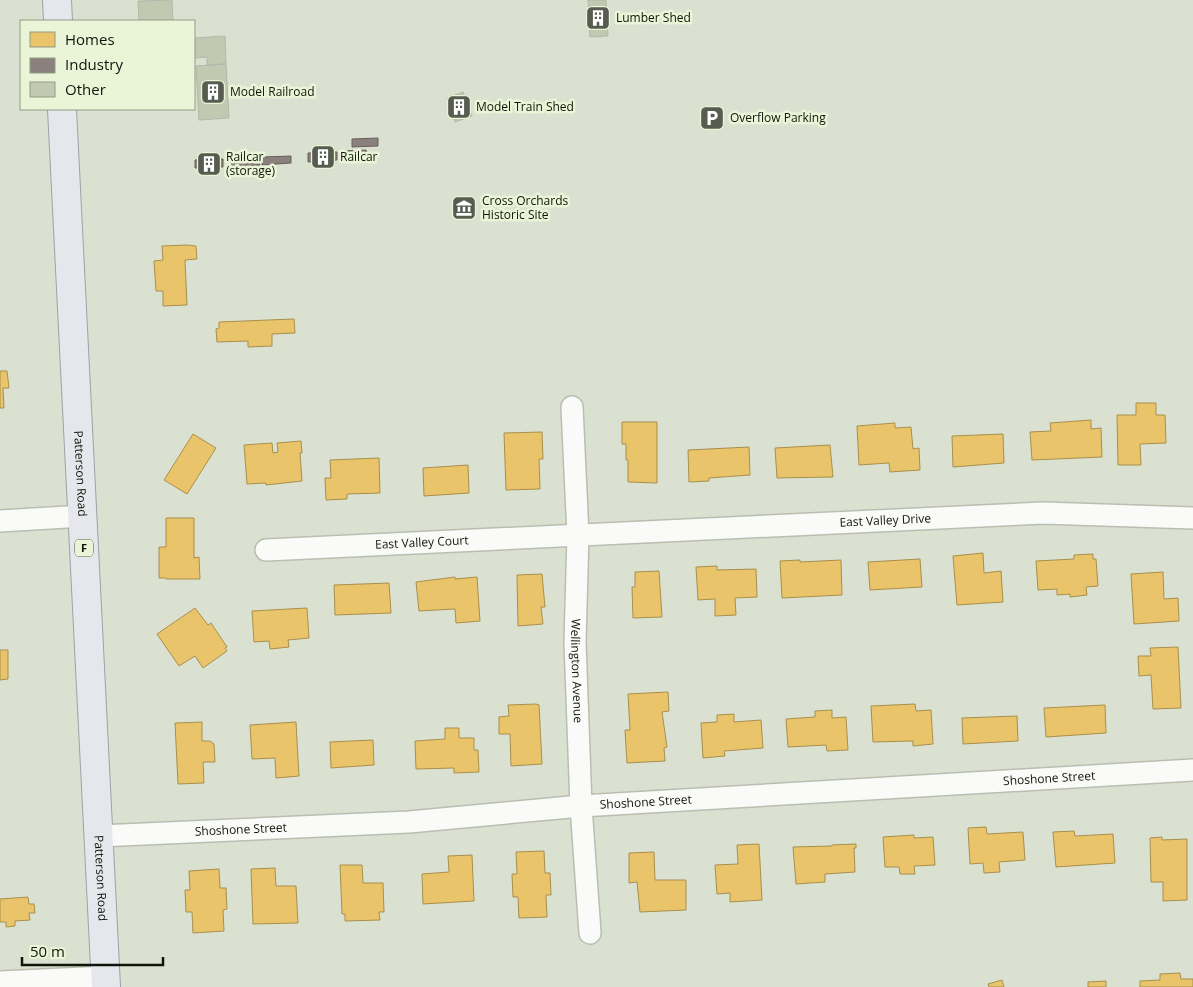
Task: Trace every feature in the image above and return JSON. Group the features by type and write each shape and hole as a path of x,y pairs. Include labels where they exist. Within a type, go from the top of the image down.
{"main road":[{"path":"57,0 58,20"},
{"name":"Patterson Road","path":"62,110 106,982"}],"street":[{"name":"Wellington Avenue","path":"572,407 578,535 575,642 581,806 590,933"},
{"name":"East Valley Drive","path":"578,535 1043,513 1193,518"},
{"path":"0,521 83,516"},
{"name":"East Valley Court","path":"266,550 578,535"},
{"name":"Shoshone Street","path":"98,836 409,822 581,806 1193,770"},
{"path":"0,982 106,982"}],"building: Homes":[{"path":"162,246 196,246 197,259 185,260 187,305 163,306 163,291 156,291 154,261 163,260"},
{"path":"294,319 295,333 272,334 272,346 248,347 248,341 217,342 216,329 219,328 219,322"},
{"path":"0,371 7,371 9,388 3,388 4,408 0,408"},
{"path":"1136,403 1156,403 1156,415 1165,415 1166,443 1140,444 1141,465 1118,465 1117,415 1136,415"},
{"path":"1091,420 1091,429 1101,428 1102,457 1032,460 1030,432 1051,431 1050,423"},
{"path":"622,422 657,422 657,483 628,482 626,444 622,444"},
{"path":"895,423 895,428 911,427 913,449 919,448 920,470 890,472 889,463 859,465 857,426"},
{"path":"542,432 543,459 539,459 540,489 506,490 504,433"},
{"path":"193,434 216,448 187,494 164,480"},
{"path":"1003,434 1004,463 953,467 952,436"},
{"path":"301,441 302,481 266,485 266,483 247,484 244,445 272,443 273,453 278,452 277,443"},
{"path":"830,445 833,477 777,478 775,448"},
{"path":"749,447 750,475 709,478 709,481 689,482 688,450"},
{"path":"379,458 380,493 347,494 347,499 326,500 325,478 331,478 330,460"},
{"path":"468,465 469,493 424,496 423,468"},
{"path":"166,518 194,518 194,558 199,557 200,579 159,578 159,547 166,547"},
{"path":"983,553 984,573 1001,571 1003,602 957,605 953,556"},
{"path":"1093,554 1093,559 1096,559 1098,586 1086,587 1087,595 1070,597 1070,594 1057,595 1057,589 1038,590 1036,561 1074,559 1074,555"},
{"path":"920,559 922,587 870,590 868,562"},
{"path":"800,560 800,562 841,560 842,595 782,598 780,561"},
{"path":"717,566 717,570 756,569 757,597 735,598 736,615 715,616 715,599 698,600 696,567"},
{"path":"659,571 662,617 633,618 632,587 635,587 635,572"},
{"path":"1163,572 1164,599 1178,598 1179,621 1134,624 1131,574"},
{"path":"542,574 545,607 541,607 543,624 518,626 517,575"},
{"path":"455,577 455,579 477,577 480,621 456,623 455,609 419,611 416,582"},
{"path":"389,583 391,613 335,615 334,585"},
{"path":"195,608 208,625 211,623 227,647 225,648 227,651 203,668 195,656 179,666 157,634"},
{"path":"307,608 309,638 288,640 289,647 270,649 269,641 254,642 252,611"},
{"path":"1178,647 1181,708 1153,709 1151,675 1139,676 1138,656 1151,656 1150,648"},
{"path":"0,650 8,650 8,679 0,680"},
{"path":"668,692 669,711 662,712 667,747 664,748 665,761 627,763 625,730 630,730 628,694"},
{"path":"915,704 916,711 931,710 933,744 913,746 913,741 873,742 871,706"},
{"path":"508,705 539,705 542,764 511,766 510,734 499,734 499,717 509,716"},
{"path":"1105,705 1106,733 1046,737 1044,708"},
{"path":"832,710 832,718 846,717 848,750 827,751 826,745 788,747 786,719 815,717 815,711"},
{"path":"734,714 734,722 761,720 763,748 724,751 725,756 703,758 701,723 717,722 717,715"},
{"path":"1017,716 1018,741 963,744 962,718"},
{"path":"202,722 202,741 210,741 214,744 215,762 203,762 204,783 178,784 175,723"},
{"path":"296,722 299,776 276,778 275,758 252,759 250,725"},
{"path":"445,728 459,728 459,738 474,738 474,750 478,750 479,772 454,773 454,768 416,769 415,741 445,739"},
{"path":"373,740 374,765 331,768 330,742"},
{"path":"986,827 987,834 1023,832 1025,860 999,862 1000,872 984,873 983,863 970,864 968,828"},
{"path":"1074,831 1075,836 1113,834 1115,863 1056,867 1053,832"},
{"path":"914,835 914,838 933,837 935,865 914,866 915,874 900,874 899,867 885,867 883,837"},
{"path":"1162,837 1162,840 1187,839 1187,900 1163,901 1163,882 1151,882 1150,838"},
{"path":"759,844 762,900 730,902 730,893 717,894 715,865 738,864 737,845"},
{"path":"856,844 856,848 854,848 855,872 825,874 825,882 796,884 793,847"},
{"path":"544,851 545,873 550,873 551,895 546,895 547,917 519,918 518,897 513,897 512,874 517,874 516,852"},
{"path":"654,852 655,880 686,880 686,910 640,912 637,882 629,883 629,853"},
{"path":"472,855 474,901 423,904 422,874 449,872 448,856"},
{"path":"340,865 362,865 363,883 383,883 384,912 379,912 380,920 345,921 345,914 342,914"},
{"path":"275,868 276,886 296,886 298,923 253,924 251,869"},
{"path":"219,869 220,888 226,888 227,909 223,910 224,931 193,933 192,912 186,912 185,890 190,890 189,871"},
{"path":"28,897 29,904 34,904 35,913 29,913 30,920 15,921 15,926 6,927 6,922 0,922 0,899"},
{"path":"1180,973 1181,979 1193,979 1193,987 1140,987 1140,981 1160,980 1160,974"},
{"path":"1002,980 1004,987 989,987 988,984"},
{"path":"1106,981 1106,987 1088,987 1088,982"}],"building: Industry":[{"name":"Railcar","path":"378,138 378,146 352,147 352,139"},
{"name":"Railcar","path":"366,150 367,157 341,159 340,151"},
{"name":"Railcar","path":"337,152 337,160 308,162 308,153"},
{"name":"Railcar (storage)","path":"291,156 291,163 262,165 262,157"},
{"name":"Railcar (storage)","path":"259,158 260,165 232,167 231,159"},
{"name":"Railcar (storage)","path":"223,159 223,167 195,168 195,160"}],"building: Other":[{"path":"172,0 173,20 139,20 138,1"},
{"name":"Lumber Shed","path":"588,0 606,0 608,36 590,37"},
{"path":"225,36 226,64 207,65 207,57 195,58 195,38"},
{"name":"Model Railroad","path":"226,64 229,118 199,120 196,66"},
{"name":"Model Train Shed","path":"463,92 472,116 455,122 447,98"}],"place":[{"name":"Lumber Shed","path":"598,18"},
{"name":"Model Railroad","path":"213,92"},
{"name":"Model Train Shed","path":"459,107"},
{"name":"Overflow Parking","path":"712,118"},
{"name":"Railcar","path":"323,157"},
{"name":"Railcar (storage)","path":"209,164"},
{"name":"Cross Orchards Historic Site","path":"464,208"}]}
